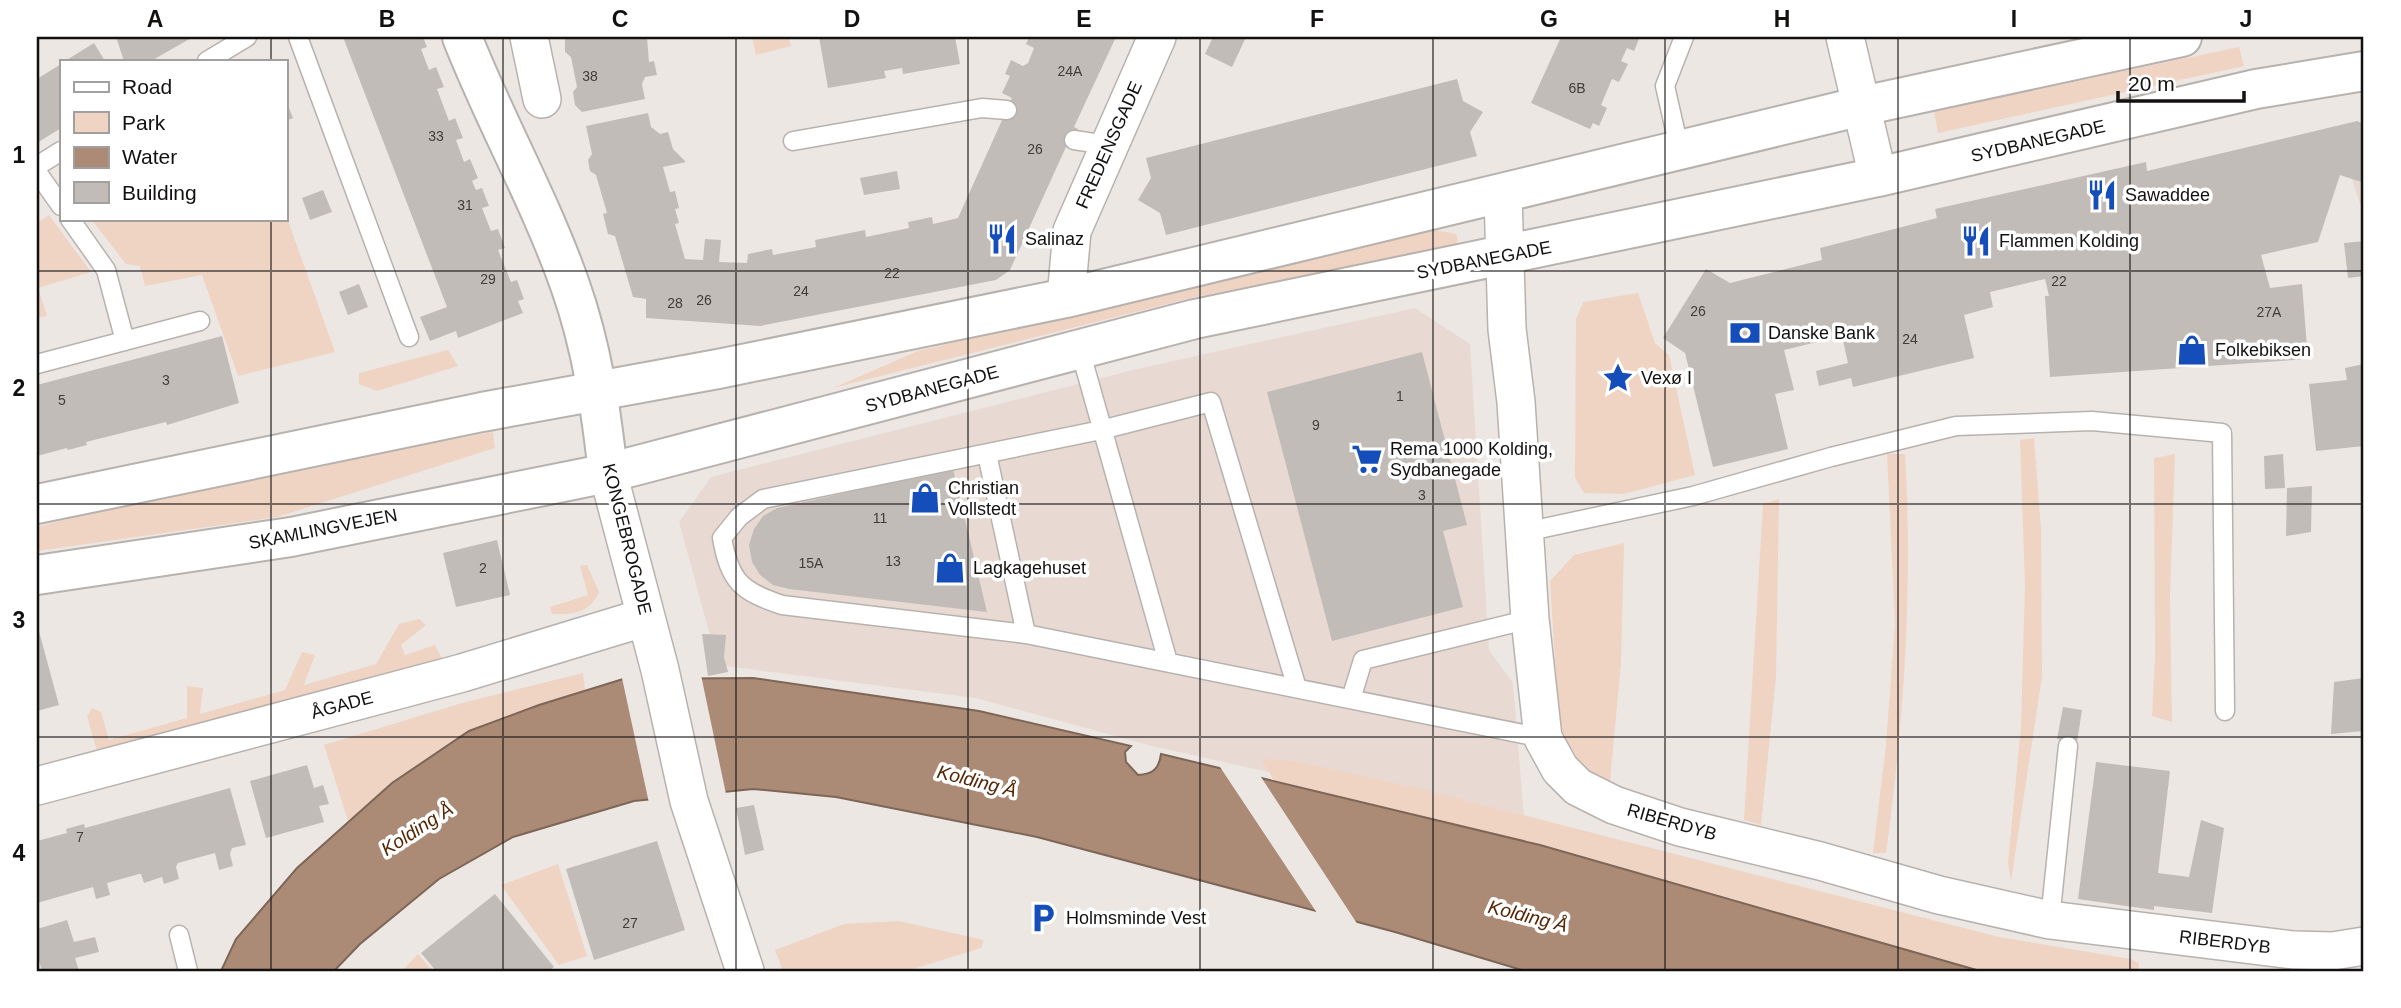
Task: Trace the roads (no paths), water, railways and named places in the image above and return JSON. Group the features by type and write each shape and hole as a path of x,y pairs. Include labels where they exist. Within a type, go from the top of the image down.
{"main road":[{"name":"KONGEBROGADE","path":"462,37 515,150 570,286 599,389 608,472"},
{"path":"37,504 599,389 718,369 1066,298 1503,195 1862,106 2182,37"},
{"name":"SYDBANEGADE","path":"608,472 1250,306 1503,257 1878,177 2256,89 2364,71"},
{"name":"SKAMLINGVEJEN","path":"37,575 291,537 608,472"}],"street":[{"path":"530,37 542,99"},
{"name":"FREDENSGADE","path":"1066,298 1072,231 1090,143 1157,37"},
{"path":"1845,37 1878,177"},
{"name":"RIBERDYB","path":"1503,195 1503,257 1530,619 1543,738 1560,769 1578,788 1614,805 1681,827 1820,861 1939,895 2050,919 2292,950 2333,950 2364,946"},
{"name":"KONGEBROGADE","path":"608,472 660,670 689,801 745,971"},
{"name":"ÅGADE","path":"37,786 462,673 646,617"}],"lane":[{"path":"209,60 247,37"},
{"path":"298,37 409,337"},
{"path":"1680,152 1665,86 1684,37"},
{"path":"793,141 982,108 1007,110"},
{"path":"37,166 60,152"},
{"path":"37,172 60,205"},
{"path":"71,220 106,270 125,341"},
{"path":"37,365 200,321"},
{"path":"1080,350 1168,662"},
{"path":"1297,688 1210,402 1101,430 763,499 739,517 722,538 727,567 751,594 782,605 1026,634 1543,738"},
{"path":"1525,532 1693,496 1831,457 1956,426 2092,421 2221,433 2225,711"},
{"path":"987,454 1026,634"},
{"path":"1351,699 1363,660 1530,619"},
{"path":"2050,919 2068,746"},
{"path":"179,935 188,971"}],"water":[{"name":"Kolding Å","path":"753,678 979,711 1131,746 1125,752 1126,762 1138,775 1154,770 1161,754 1540,845 1980,971 1525,971 1395,932 1037,837 836,797 753,789 634,801 513,837 439,879 360,944 334,971 221,971 236,939 297,868 392,783 469,731 539,705 623,679"}],"place":[{"name":"Sawaddee","path":"2102,195"},
{"name":"Salinaz","path":"1002,239"},
{"name":"Flammen Kolding","path":"1976,241"},
{"name":"Danske Bank","path":"1745,333"},
{"name":"Folkebiksen","path":"2192,350"},
{"name":"Vexø I","path":"1618,378"},
{"name":"Rema 1000 Kolding, Sydbanegade","path":"1367,459"},
{"name":"Christian Vollstedt","path":"925,498"},
{"name":"Lagkagehuset","path":"950,568"},
{"name":"Holmsminde Vest","path":"1043,918"}]}
